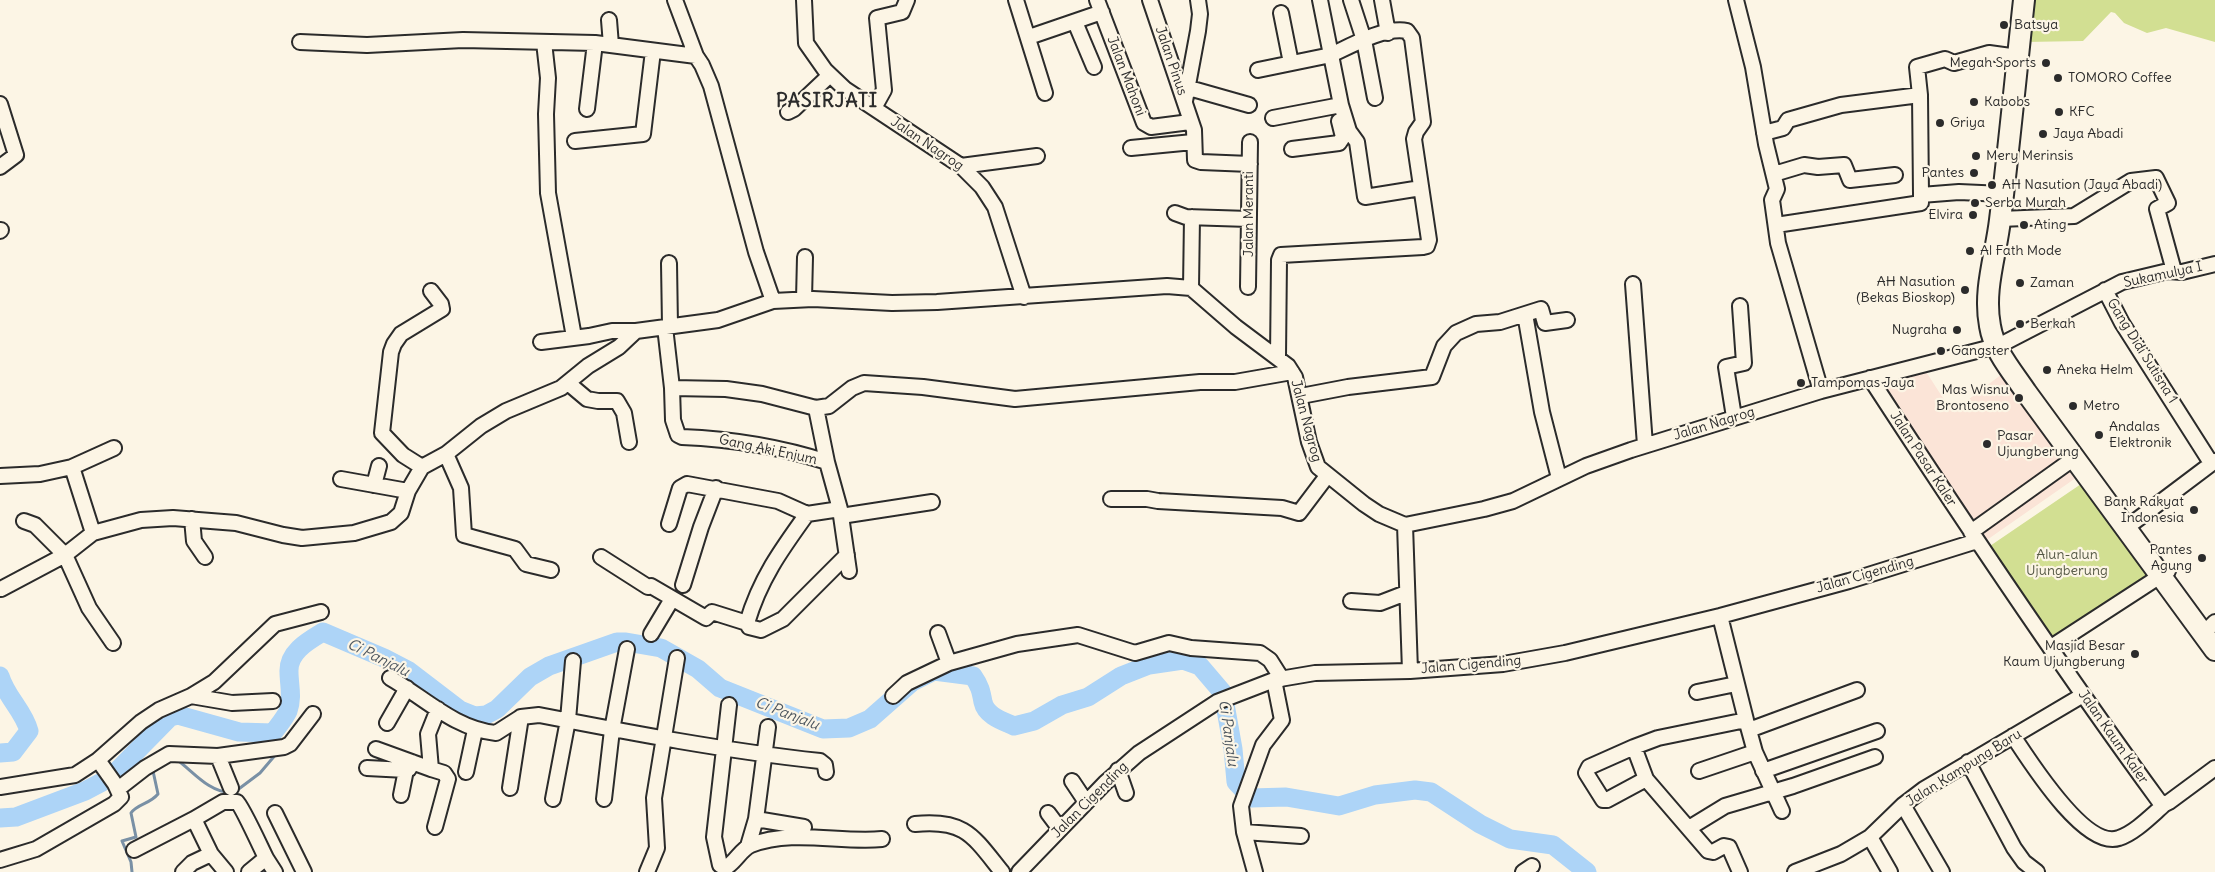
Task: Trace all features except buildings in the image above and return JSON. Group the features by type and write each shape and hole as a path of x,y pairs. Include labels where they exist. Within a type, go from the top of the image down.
{"highway":[{"path":"2024,0 1996,254 1999,271 2001,344 2073,459 2164,574 2214,627"},
{"path":"2001,344 2134,522 2164,574 2215,650"}],"street":[{"path":"674,0 696,56 711,86 756,252 773,301"},
{"name":"Jalan Nagrog","path":"804,0 806,43 830,75 874,108 961,166 982,187 995,208 1024,297"},
{"path":"874,108 884,90 877,18 902,12 906,0"},
{"path":"1016,0 1045,93"},
{"name":"Jalan Pinus","path":"1150,0 1187,94 1190,122 1194,130 1194,158 1197,162 1250,164"},
{"path":"1198,0 1199,23 1187,94 1249,105"},
{"path":"1292,149 1336,144 1342,141 1343,138 1331,55 1320,0"},
{"path":"1351,0 1364,40 1375,98"},
{"path":"1382,0 1388,32"},
{"path":"1736,0 1753,67 1764,133 1777,189 1772,200 1776,225 1793,298 1821,392"},
{"path":"1029,37 1075,22 1099,6"},
{"name":"Jalan Mahoni","path":"1099,6 1144,123 1151,127 1190,122"},
{"path":"1281,13 1291,63"},
{"path":"609,20 611,45"},
{"path":"1075,22 1094,68"},
{"path":"1258,70 1331,55 1364,40 1388,32 1404,30 1412,38 1423,122 1414,135 1429,240 1426,246 1280,256 1278,357"},
{"path":"300,42 367,45 463,40 595,43 696,56"},
{"path":"544,42 548,78 546,114 548,193 574,337"},
{"path":"587,108 595,43"},
{"path":"575,141 644,134 653,51"},
{"path":"1776,225 1921,204 1920,96 1917,67 1945,59 1954,63 1989,53 2018,57"},
{"path":"788,112 794,109 830,75"},
{"path":"1764,133 1783,128 1788,120 1841,105 1920,96"},
{"path":"1338,105 1349,131 1357,142 1365,198 1421,188"},
{"path":"1273,118 1338,105"},
{"path":"0,106 16,155 0,167"},
{"path":"1131,148 1193,142"},
{"name":"Jalan Meranti","path":"1248,287 1250,142"},
{"path":"961,166 1037,156"},
{"path":"1774,174 1804,165 1818,167 1844,165 1850,180 1895,175"},
{"path":"2000,219 2074,216 2131,181 2156,178 2168,203 2157,209 2174,271"},
{"path":"1921,195 1959,192 2004,194"},
{"path":"1175,213 1192,217 1249,218"},
{"path":"540,342 612,330 636,331 718,320 773,301 804,299 892,303 1024,297 1167,286 1191,288 1192,217"},
{"path":"804,299 806,257"},
{"name":"Gang Aki Enjum","path":"669,262 668,327 673,420 676,432 679,436 728,439 808,456 827,462 841,513 849,571"},
{"name":"Sukamulya I","path":"2001,344 2122,282 2174,271 2182,272 2215,264"},
{"path":"1633,284 1646,445"},
{"name":"Jalan Nagrog","path":"1191,288 1262,348 1278,357 1292,372 1301,396 1316,464 1327,476 1379,514 1406,525 1484,510 1513,501 1586,466 1646,445 1870,378 2001,344"},
{"name":"Gang Didi Sutisna 1","path":"2105,290 2122,323 2213,462"},
{"path":"422,467 403,455 382,433 392,348 401,334 442,310 441,304 432,291"},
{"path":"1734,418 1726,367 1744,363 1740,306"},
{"path":"1301,396 1348,387 1432,378 1444,346 1456,333 1476,324 1500,322 1541,309 1546,323 1567,320"},
{"path":"1525,314 1542,412 1559,478"},
{"path":"612,330 619,347"},
{"path":"1,590 66,555 93,532 141,520 192,519 236,523 292,537 354,533 368,530 395,519 403,508 408,491 422,467 446,454 485,423 506,411 557,390 588,366 619,347 636,331"},
{"path":"672,388 726,389 762,394 816,408 829,406 852,388 864,383 924,387 1015,399 1200,382 1235,382 1292,372"},
{"name":"Jalan Pasar Kaler","path":"1870,378 1974,536 2051,647"},
{"path":"568,383 587,399 598,401 617,400 624,414 628,442"},
{"path":"816,408 827,462"},
{"path":"0,476 40,474 72,467 114,448"},
{"path":"446,454 461,488 464,535 515,549 526,564 552,570"},
{"name":"Jalan Cigending","path":"1019,872 1118,770 1172,729 1222,700 1278,679 1315,673 1410,671 1503,664 1566,654 1720,616 1849,581 1974,536 2073,459"},
{"path":"2134,522 2213,462"},
{"path":"374,485 378,466"},
{"path":"72,467 93,532"},
{"path":"1111,499 1147,499 1282,508 1299,513 1327,476"},
{"path":"342,479 408,491"},
{"path":"669,524 682,486 687,484 778,501 807,514 841,513 932,502"},
{"path":"683,586 701,527 716,488"},
{"path":"747,623 754,598 771,566 807,514"},
{"path":"192,519 193,538 205,557"},
{"path":"24,521 35,525 66,555 89,608 113,642"},
{"path":"1406,525 1406,593 1410,671"},
{"path":"601,557 648,587 651,586 706,618 712,612 747,623 749,627 761,630 783,620 847,555"},
{"path":"2051,647 2164,574"},
{"path":"1351,602 1380,603 1406,593"},
{"path":"651,634 672,599"},
{"path":"0,787 75,775 98,760 141,722 159,710 191,696 214,682 275,624 321,612"},
{"path":"1720,616 1736,684 1756,752 1782,811"},
{"path":"938,633 949,663"},
{"path":"893,696 907,683 949,663 1017,644 1078,635 1135,653 1169,643 1191,648 1260,654 1270,660 1278,679 1282,720 1263,745 1241,806 1244,832 1254,872"},
{"name":"Jalan Kaum Kaler","path":"2051,647 2083,695 2162,803"},
{"path":"604,799 612,730 627,649"},
{"path":"647,872 654,856 657,839 654,798 662,738 677,658"},
{"path":"553,799 568,720 573,661"},
{"path":"390,678 408,688 460,724 475,730 496,733 521,717 539,715 612,730 764,755 820,761 825,765 826,772"},
{"path":"1697,692 1736,684"},
{"path":"387,723 408,688"},
{"path":"1646,779 1603,800 1586,773 1589,767 1658,738 1748,725 1857,690"},
{"name":"Jalan Kampung Baru","path":"1795,872 1841,854 1870,837 1903,805 1968,762 2083,695"},
{"path":"191,696 232,703 273,701"},
{"path":"729,705 722,748 714,837 720,865 725,868 748,846 756,819 768,726"},
{"path":"431,769 428,734 438,709"},
{"path":"117,787 169,754 218,756 284,748 290,744 313,714"},
{"path":"510,788 521,717"},
{"path":"466,772 475,730"},
{"path":"1763,771 1877,730"},
{"path":"2013,736 2058,799 2089,831 2106,838 2119,838 2162,803 2215,768"},
{"path":"1634,747 1646,779 1710,852 1727,846 1740,872"},
{"path":"376,749 409,766"},
{"path":"1700,771 1756,752"},
{"path":"218,756 231,788"},
{"path":"1689,828 1725,806 1875,757"},
{"path":"0,860 36,849 114,804 121,797 117,787 98,760"},
{"path":"1968,762 2014,848 2025,863 2037,872"},
{"path":"401,795 409,766"},
{"path":"367,768 409,766 444,773 448,779 435,827"},
{"path":"1118,770 1126,792"},
{"path":"1072,781 1086,802"},
{"path":"134,850 223,802 237,802 241,805 252,832 275,872"},
{"path":"1903,805 1942,872"},
{"path":"275,813 304,872"},
{"path":"1048,813 1060,829"},
{"path":"194,819 210,854 226,872"},
{"path":"756,819 804,827"},
{"path":"915,824 948,824 964,829 1002,872"},
{"path":"1244,832 1301,836"},
{"path":"748,846 773,839 793,837 860,841 882,839"},
{"path":"1870,837 1890,872"},
{"path":"183,872 192,863 210,854"},
{"path":"641,872 654,856"},
{"path":"249,872 266,858"}],"shaded area":[{"name":"Pasar Ujungberung","path":"1923,367 1952,412 2006,371 2080,475 1984,542 1870,378"}],"green space":[{"path":"2030,0 2215,0 2215,42 2166,28 2147,33 2124,23 2115,13 2111,12 2083,41 2025,42"},
{"name":"Alun-alun Ujungberung","path":"2084,482 2152,574 2055,639 2051,638 1987,548"}],"waterway":[{"name":"Ci Panjalu","path":"0,818 16,817 85,791 102,782 119,769 170,717 178,715 239,732 273,733 288,711 291,696 289,672 292,659 300,648 323,632 384,658 409,671 460,710 475,716 486,715 497,709 530,677 549,666 617,642 626,642 661,648 698,669 720,688 823,729 849,728 870,719 912,682 934,671 973,676 979,686 983,702 988,711 1014,726 1034,721 1062,705 1088,697 1121,676 1149,665 1183,660 1200,666 1223,693 1233,749 1236,782 1251,798 1286,797 1339,806 1375,795 1415,790 1431,792 1480,824 1510,839 1553,845 1587,872"},
{"name":"Ci Panjalu","path":"0,676 6,691 23,717 29,731 13,752 0,753"},
{"path":"273,733 277,743"},
{"path":"236,791 260,773 277,753"},
{"path":"176,759 208,785 231,793"},
{"path":"132,872 131,862 122,841 136,837 131,813 158,794 153,771 155,768"}],"place":[{"name":"Batsya","path":"2004,25"},
{"name":"Megah Sports","path":"2046,63"},
{"name":"TOMORO Coffee","path":"2058,78"},
{"name":"Kabobs","path":"1974,102"},
{"name":"KFC","path":"2059,112"},
{"name":"Griya","path":"1940,123"},
{"name":"Jaya Abadi","path":"2043,134"},
{"name":"Mery Merinsis","path":"1976,156"},
{"name":"Pantes","path":"1974,173"},
{"name":"AH Nasution (Jaya Abadi)","path":"1992,185"},
{"name":"Serba Murah","path":"1975,203"},
{"name":"Elvira","path":"1973,215"},
{"name":"Ating","path":"2024,225"},
{"name":"Al Fath Mode","path":"1970,251"},
{"name":"Zaman","path":"2020,283"},
{"name":"AH Nasution (Bekas Bioskop)","path":"1965,290"},
{"name":"Berkah","path":"2020,324"},
{"name":"Nugraha","path":"1957,330"},
{"name":"Gangster","path":"1941,351"},
{"name":"Aneka Helm","path":"2047,370"},
{"name":"Tampomas Jaya","path":"1801,383"},
{"name":"Mas Wisnu Brontoseno","path":"2019,398"},
{"name":"Metro","path":"2073,406"},
{"name":"Andalas Elektronik","path":"2099,435"},
{"name":"Pasar Ujungberung","path":"1987,444"},
{"name":"Bank Rakyat Indonesia","path":"2194,510"},
{"name":"Pantes Agung","path":"2202,558"},
{"name":"Masjid Besar Kaum Ujungberung","path":"2135,654"}],"district":[{"name":"PASIRJATI","path":"827,102"}]}
